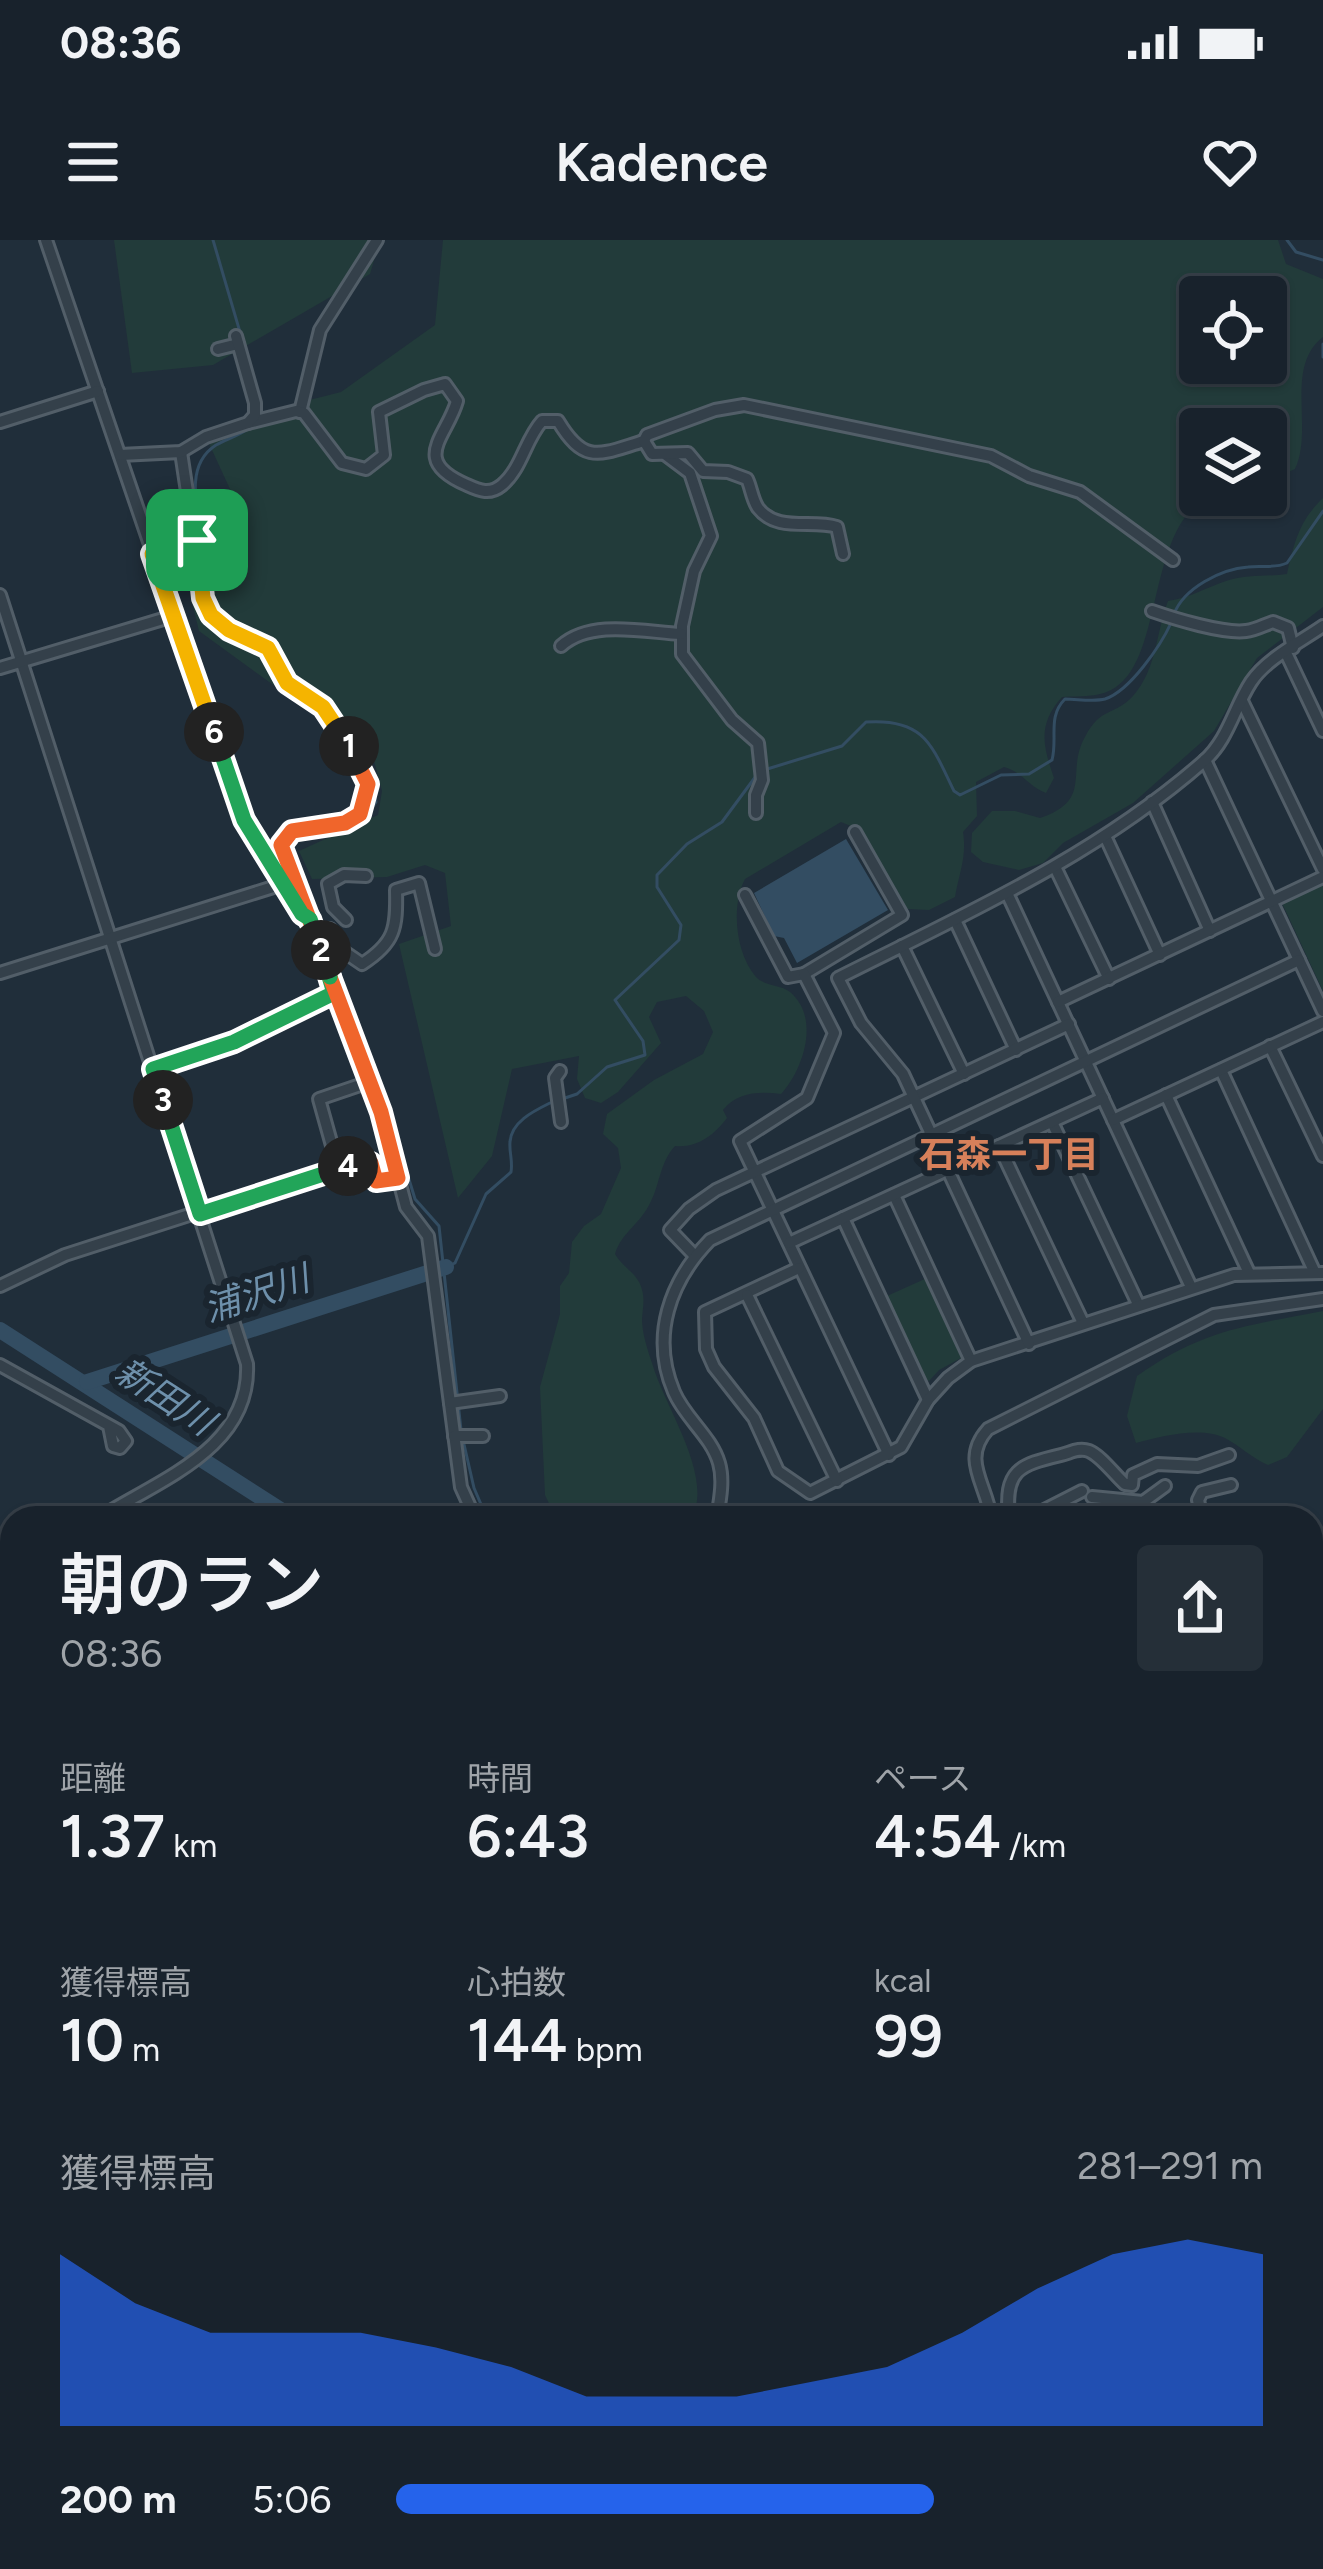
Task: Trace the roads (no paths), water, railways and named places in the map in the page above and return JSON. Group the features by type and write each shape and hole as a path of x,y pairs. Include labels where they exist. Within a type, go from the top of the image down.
{"street":[{"path":"46,240 244,820 302,914 310,919"},
{"path":"300,412 320,329 376,240"},
{"path":"218,349 237,340 255,403 255,415 248,423"},
{"path":"119,455 181,452 206,437 300,412 313,421 342,464 366,469 384,455 379,412 446,384 457,401 439,433 438,461 447,476 488,492 511,476 542,421 558,421 578,449 600,454 644,441 647,435 689,419 744,405 977,453 1080,492 1174,560"},
{"path":"0,422 98,391"},
{"path":"644,441 652,454 688,454 703,471 746,478 757,505 769,516 794,525 837,526 843,554"},
{"path":"181,452 203,598 211,615 229,630 268,648 287,683 328,713 366,778 367,799 354,819 292,831 284,840 283,853 369,1082 406,1207 428,1236 461,1487 470,1506"},
{"path":"666,454 689,473 711,536 694,571 679,643 687,664 732,720 758,743 761,779 756,813"},
{"path":"152,554 208,536 205,502"},
{"path":"0,595 247,1364 245,1400 229,1431 118,1506"},
{"path":"1152,611 1202,622 1222,632 1248,631 1273,622 1288,628 1290,650 1323,731"},
{"path":"0,668 173,616"},
{"path":"1029,1344 903,1074 851,1008 838,978 1056,868 1152,802 1205,760 1263,667 1323,626"},
{"path":"561,646 575,635 601,631 680,634"},
{"path":"1058,1003 1323,873 1242,701"},
{"path":"1205,760 1323,1011"},
{"path":"1152,802 1210,931"},
{"path":"745,895 788,977 804,974 902,915 855,832"},
{"path":"1105,836 1160,955"},
{"path":"1056,868 1109,979"},
{"path":"316,936 347,919 333,907 328,884 344,875 366,876"},
{"path":"0,974 286,883"},
{"path":"330,929 344,951 362,964 390,941 396,890 419,883 435,950"},
{"path":"1007,893 1191,1287"},
{"path":"955,920 1016,1049"},
{"path":"902,946 964,1074"},
{"path":"719,1506 719,1464 674,1391 663,1338 667,1307 683,1270 695,1256 732,1226 1299,960"},
{"path":"804,974 834,1033 807,1098 740,1141 889,1455"},
{"path":"153,1069 234,1042 334,993"},
{"path":"1113,1120 1323,1022"},
{"path":"695,1256 670,1230 716,1190 1069,1024"},
{"path":"1270,1046 1323,1156"},
{"path":"799,1268 704,1312 706,1349 714,1367 754,1418 778,1471 810,1492 889,1455 909,1439 928,1400 971,1361 1191,1287 1249,1273 1319,1273 1221,1070"},
{"path":"560,1071 555,1078 561,1122"},
{"path":"338,1167 320,1099 369,1082"},
{"path":"1166,1095 1249,1273"},
{"path":"789,1244 1103,1098"},
{"path":"1052,1122 1138,1304"},
{"path":"999,1146 1083,1323"},
{"path":"0,1286 65,1255 338,1167 371,1163 376,1181 398,1178"},
{"path":"894,1195 971,1361"},
{"path":"843,1218 928,1400"},
{"path":"747,1295 837,1481"},
{"path":"987,1506 974,1461 982,1435 999,1421 1214,1315 1323,1298"},
{"path":"0,1365 109,1426"},
{"path":"450,1403 500,1396"},
{"path":"454,1436 483,1436"},
{"path":"1009,1506 1009,1483 1021,1467 1041,1457 1090,1451 1124,1484 1132,1485 1132,1475 1146,1467 1229,1455"},
{"path":"1199,1506 1202,1492 1231,1485"},
{"path":"1058,1506 1087,1494 1143,1502 1165,1486"},
{"path":"1143,1502 1144,1506"}],"water":[{"path":"846,839 888,910 797,963 784,938 774,936 754,893"}],"waterway":[{"path":"213,240 259,397"},
{"path":"1287,240 1296,252 1323,260"},
{"path":"1323,344 1323,357"},
{"path":"202,526 196,493 201,461 216,445 251,427"},
{"path":"1174,614 1186,596 1215,576 1287,563 1323,511"},
{"path":"206,541 212,600 234,625"},
{"path":"764,770 842,746 866,722 886,722 924,738 960,795 1001,775 1029,774 1052,760 1055,720 1065,699 1101,700 1115,694 1144,666 1171,623"},
{"path":"345,732 366,771"},
{"path":"562,1099 577,1094 607,1067 645,1055 643,1041 615,1000 679,940 681,925 657,887 657,875 687,844 722,822 756,776"},
{"path":"345,1011 335,967 290,853 298,836 361,825 376,802 373,785"},
{"path":"365,1058 385,1101 415,1199 439,1226 461,1430"},
{"path":"446,1267 455,1263 486,1194 511,1172 510,1142 515,1128 552,1102"},
{"name":"浦沢川","path":"87,1382 446,1267"},
{"name":"新田川","path":"0,1330 274,1506"},
{"path":"463,1440 482,1506"}],"district":[{"name":"石森一丁目","path":"1009,1154"}]}
